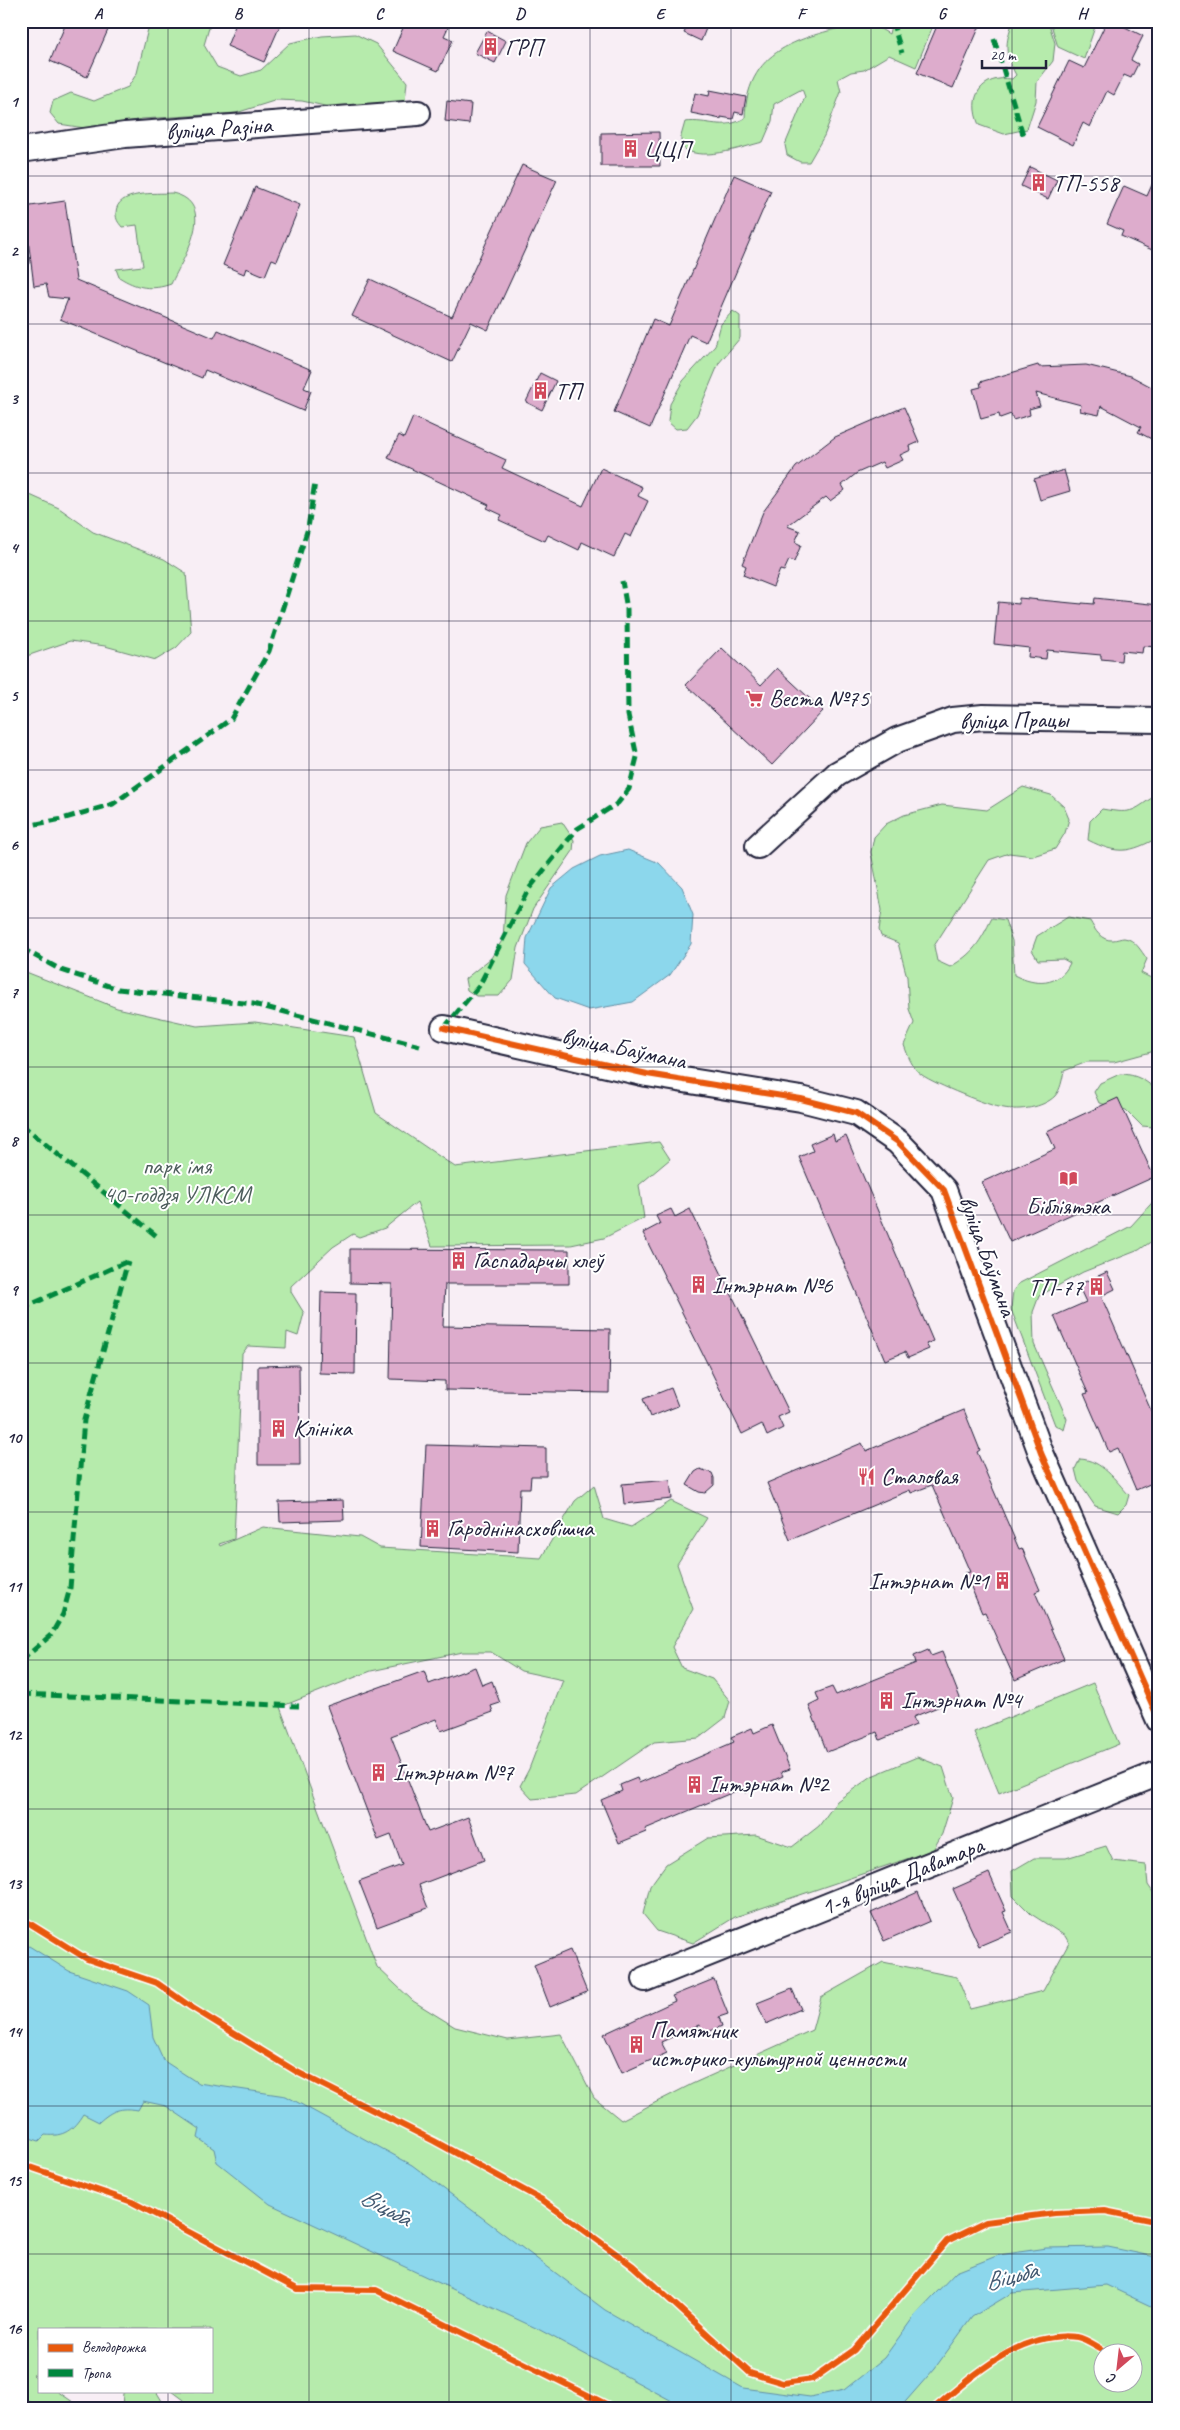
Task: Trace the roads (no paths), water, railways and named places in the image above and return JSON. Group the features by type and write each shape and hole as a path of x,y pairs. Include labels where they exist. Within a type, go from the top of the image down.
{"street":[{"name":"вуліца Разіна","path":"21,150 125,135 418,113"},
{"name":"вуліца Працы","path":"758,846 836,774 898,740 953,720 983,717 1159,720"},
{"name":"вуліца Баўмана","path":"444,1028 647,1074 810,1101 856,1113 898,1142 944,1190 1041,1453 1159,1720"},
{"name":"1-я вуліца Даватара","path":"645,1979 1159,1773"}],"water":[{"path":"628,850 659,863 682,887 693,915 691,944 670,975 633,1002 589,1010 555,998 525,964 527,938 551,888 574,869 600,856"},
{"name":"Віцьба","path":"21,1941 69,1971 128,1991 149,2005 153,2037 164,2061 198,2083 286,2096 412,2165 605,2310 743,2388 810,2397 844,2390 884,2358 915,2315 956,2272 999,2255 1046,2248 1108,2247 1159,2258 1159,2310 1106,2285 1012,2293 972,2317 935,2368 899,2409 687,2409 538,2329 270,2204 217,2162 214,2149 198,2138 200,2129 166,2106 143,2101 138,2110 117,2110 99,2122 83,2114 72,2128 58,2135 45,2135 39,2141 21,2135"}],"place":[{"name":"ГРП","path":"491,47"},
{"name":"ЦЦП","path":"630,149"},
{"name":"ТП-558","path":"1039,183"},
{"name":"ТП","path":"541,391"},
{"name":"Веста №75","path":"755,698"},
{"name":"Бібліятэка","path":"1068,1179"},
{"name":"Гаспадарчы хлеў","path":"459,1260"},
{"name":"Інтэрнат №6","path":"698,1285"},
{"name":"ТП-77","path":"1097,1287"},
{"name":"Клініка","path":"279,1428"},
{"name":"Сталовая","path":"867,1476"},
{"name":"Гароднінасховішча","path":"433,1528"},
{"name":"Інтэрнат №1","path":"1003,1581"},
{"name":"Інтэрнат №4","path":"887,1700"},
{"name":"Інтэрнат №7","path":"379,1772"},
{"name":"Інтэрнат №2","path":"694,1784"},
{"name":"Памятник историко-культурной ценности","path":"636,2044"}],"park label":[{"name":"парк імя 40-годдзя УЛКСМ","path":"177,1180"}]}
